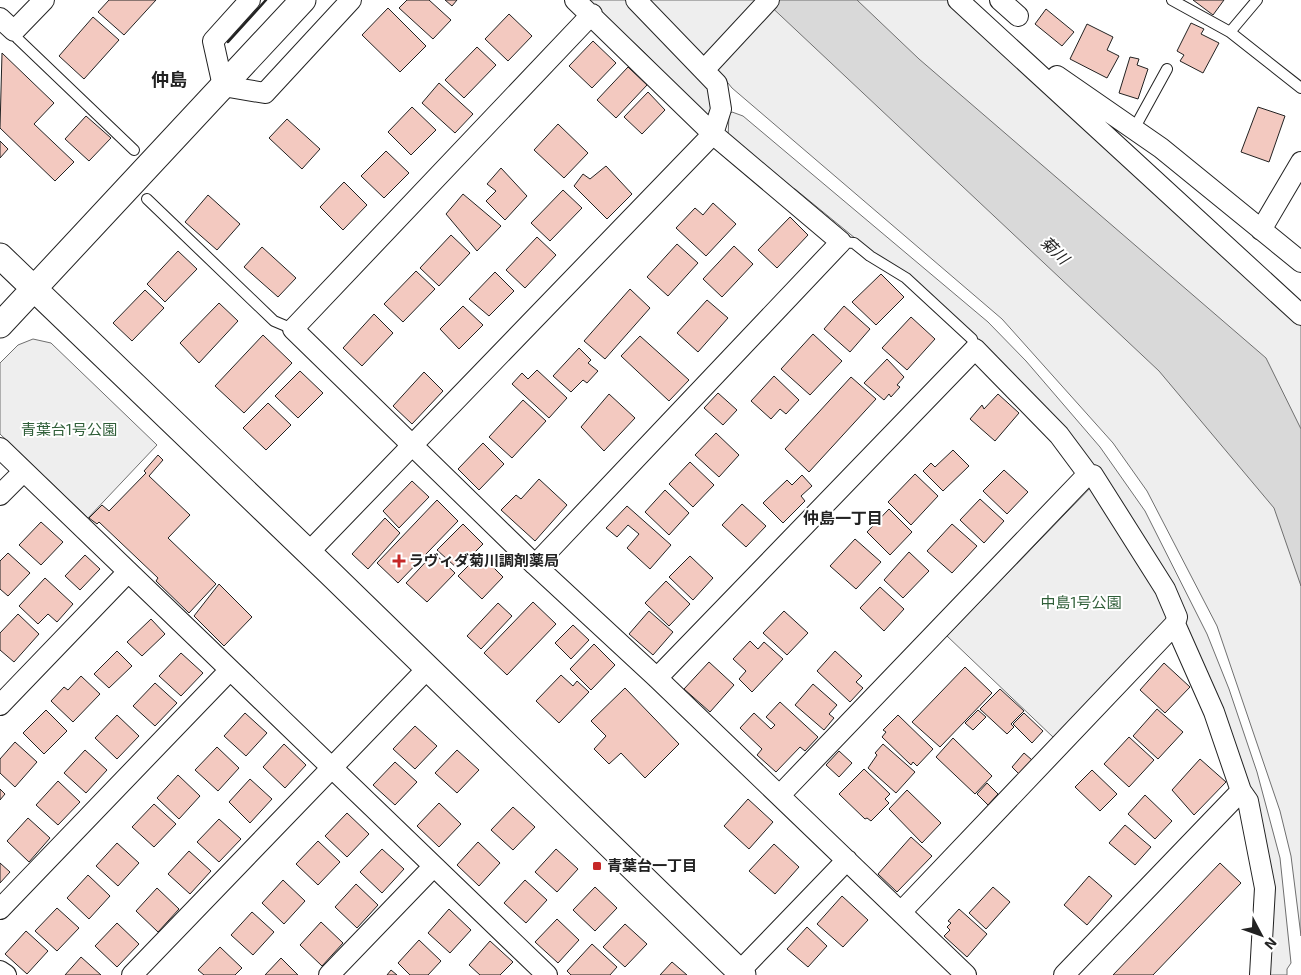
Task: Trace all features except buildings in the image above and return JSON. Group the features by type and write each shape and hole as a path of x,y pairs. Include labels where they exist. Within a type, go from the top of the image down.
{"street":[{"path":"7,24 44,0"},
{"path":"223,86 212,41 250,0"},
{"path":"0,325 303,0"},
{"path":"223,86 265,93 351,0"},
{"path":"535,565 841,242 713,134 592,14 575,0"},
{"path":"309,552 713,134 721,108 717,84 707,66 636,0"},
{"path":"707,66 769,0"},
{"path":"958,0 1301,315"},
{"path":"1000,0 1018,16"},
{"path":"592,14 293,330 535,565 657,678 966,975"},
{"path":"999,37 1162,148 1301,262"},
{"path":"1261,230 1301,162"},
{"path":"0,256 33,290 309,552 740,974 847,860"},
{"path":"657,678 975,349 1059,435 1088,474 1093,475 1165,589 1177,617 1175,624 900,912"},
{"path":"0,448 433,867 536,972"},
{"path":"0,496 24,471"},
{"path":"780,796 1088,474"},
{"path":"0,705 128,572"},
{"path":"1175,624 1214,712 1241,791 1248,800 1265,888 1260,975"},
{"path":"132,975 428,668"},
{"path":"0,908 230,670"},
{"path":"1064,975 1241,791"},
{"path":"329,975 433,867"},
{"path":"0,971 6,975"}],"lane":[{"path":"1172,0 1230,32 1301,88"},
{"path":"1230,32 1257,0"},
{"path":"7,24 18,39 134,150"},
{"path":"1134,129 1168,70"},
{"path":"147,199 274,321 293,330"},
{"path":"841,242 854,243 870,256 906,278 972,338 975,349"}],"green space":[{"path":"587,0 629,0 703,82 714,104 708,118 644,52"},
{"path":"644,0 957,0 1301,315 1301,936 1291,856 1280,811 1217,626 1147,491 1113,443 1002,319 732,88 715,67"},
{"path":"732,112 743,116 988,322 1026,361 1100,447 1145,511 1207,634 1229,689 1257,772 1280,858 1291,963 1287,969 1287,975 1263,975 1268,885 1169,591 1056,421 978,339 907,273 872,252 795,189 785,188 728,137 729,115"},
{"name":"青葉台1号公園","path":"33,339 51,343 157,445 88,518 0,434 0,363 18,345"},
{"name":"中島1号公園","path":"1094,484 1172,615 1054,738 947,636"}],"water":[{"name":"菊川","path":"764,0 857,0 919,59 1266,358 1301,429 1301,586 1274,508 1159,371"}],"wall":[{"path":"228,42 266,0"}],"place":[{"name":"ラヴィダ菊川調剤薬局","path":"399,561"},
{"name":"青葉台一丁目","path":"597,866"}],"district":[{"name":"仲島","path":"169,80"},
{"name":"仲島一丁目","path":"843,518"}]}
